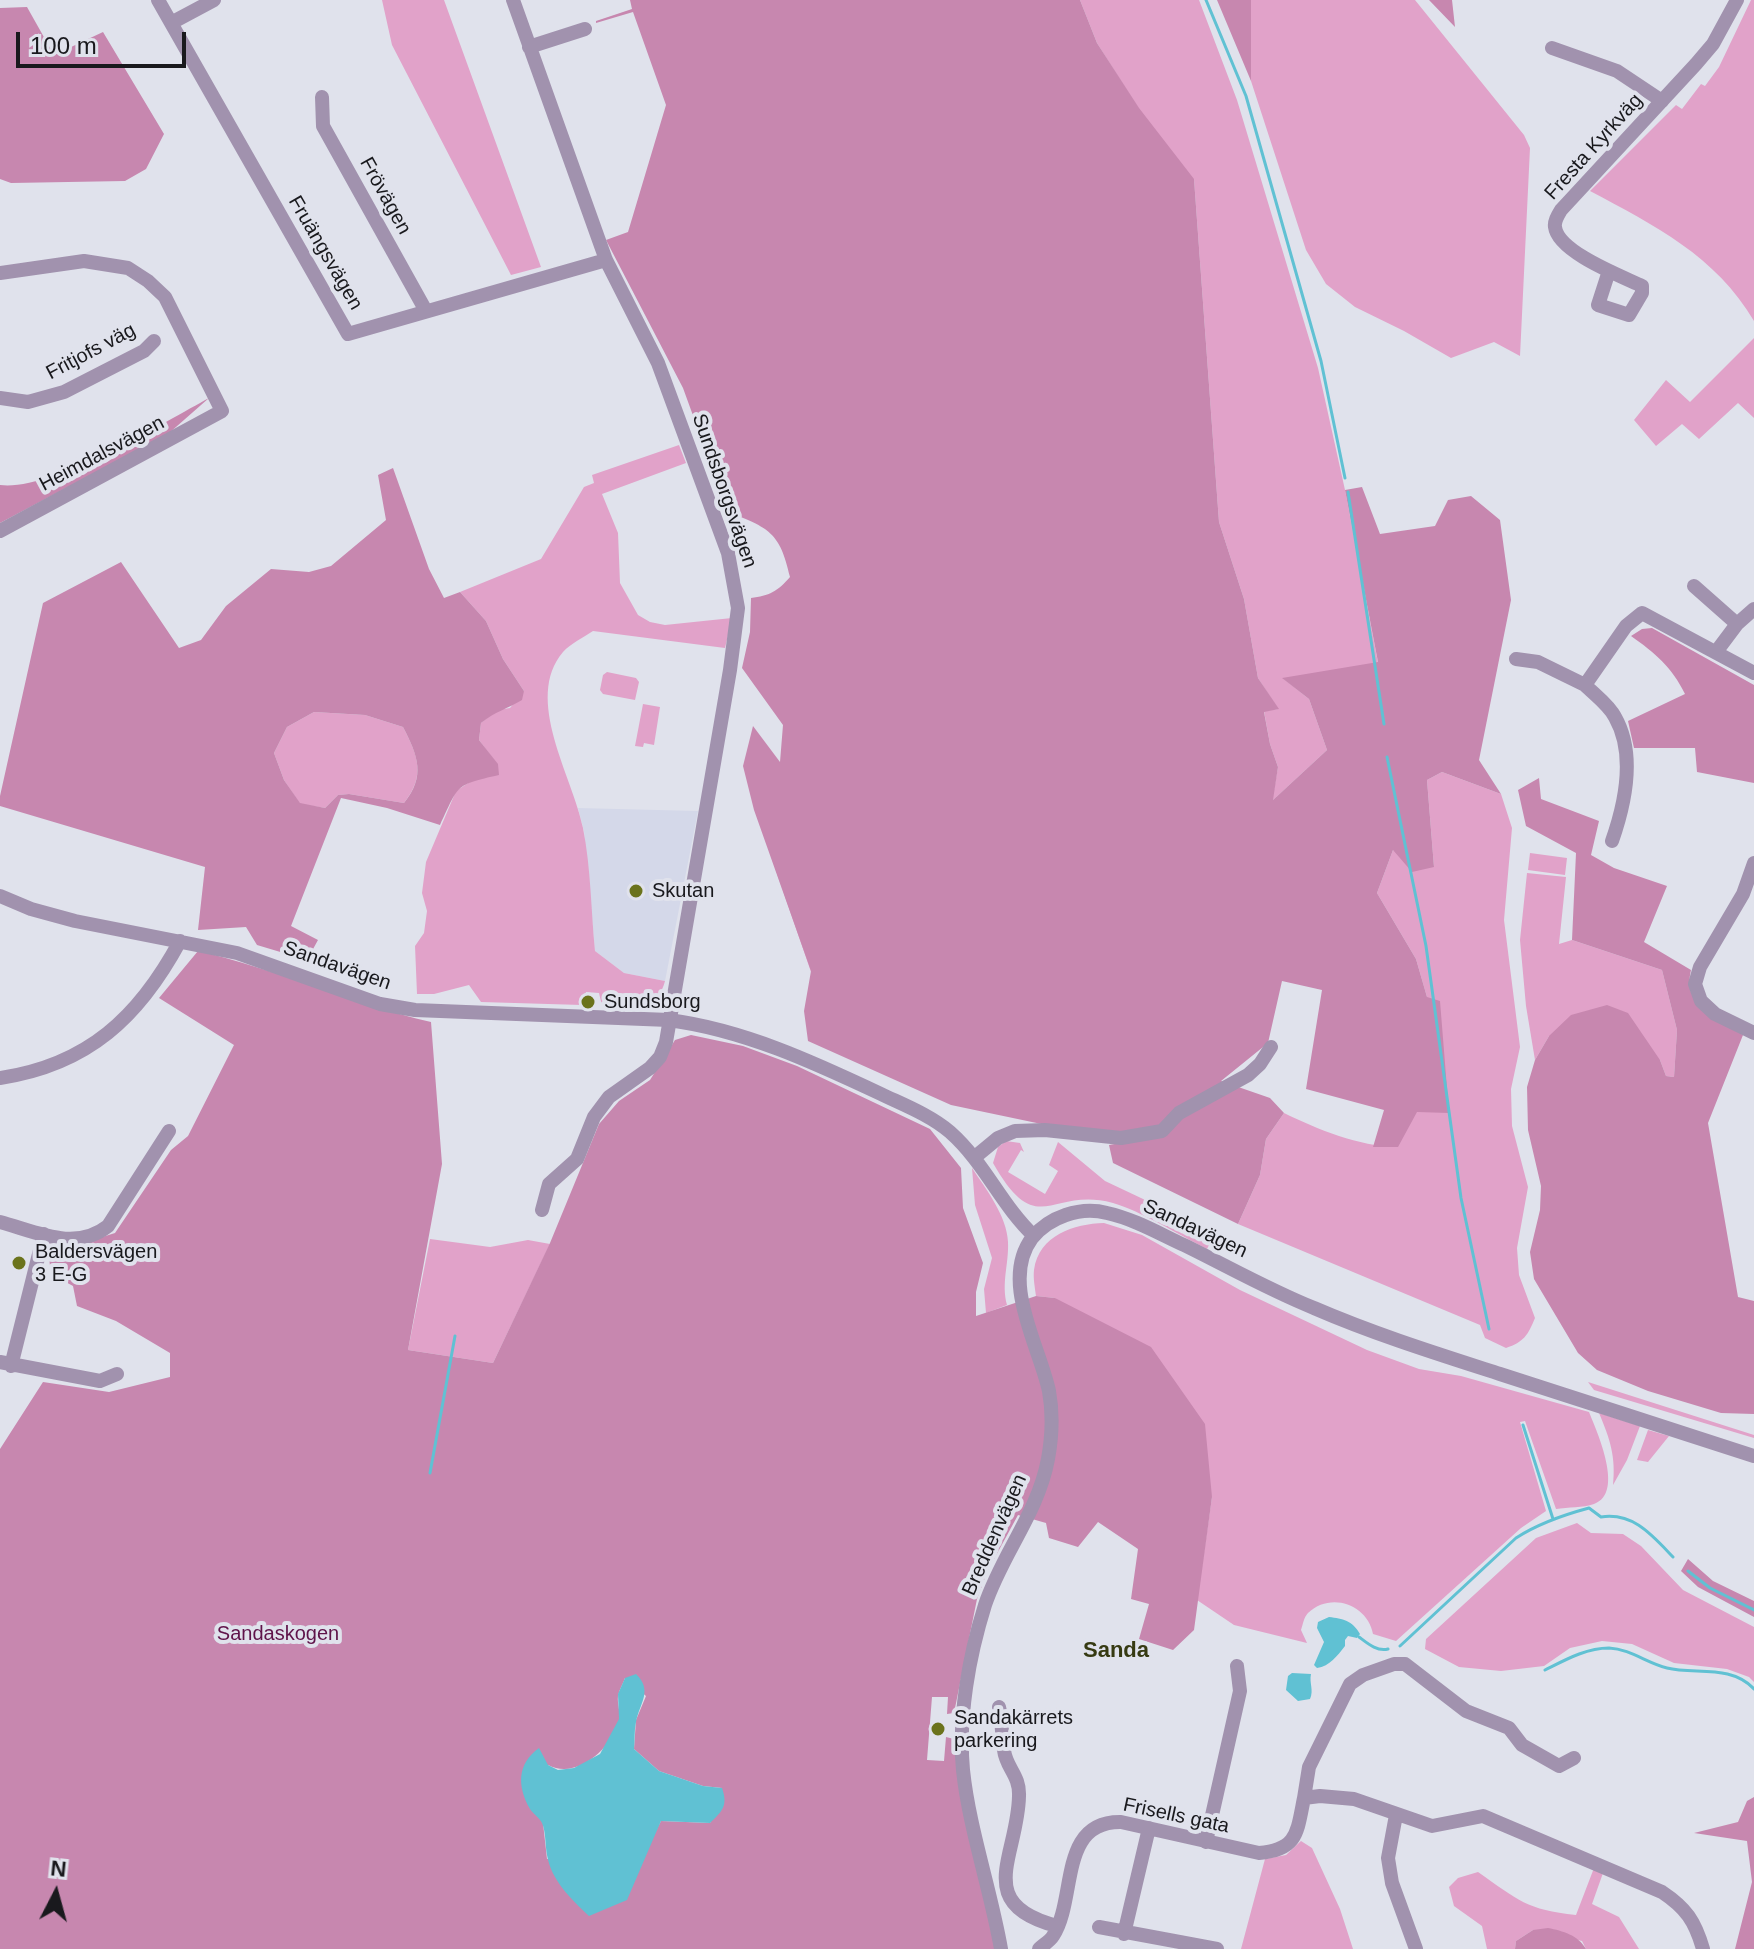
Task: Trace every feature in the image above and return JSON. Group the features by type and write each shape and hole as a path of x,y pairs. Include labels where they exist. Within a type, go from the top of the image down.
{"street":[{"name":"Fruängsvägen","path":"158,0 348,334 606,260"},
{"path":"171,23 214,0"},
{"name":"Sundsborgsvägen","path":"513,0 606,260 666,385 728,553 738,608 669,1020"},
{"name":"Fresta Kyrkväg","path":"1609,271 1560,240 1555,228 1556,219 1713,44 1737,0"},
{"path":"529,47 585,29"},
{"name":"Fresta Kyrkväg","path":"1552,48 1617,71 1662,101"},
{"name":"Frövägen","path":"322,97 323,126 426,311"},
{"name":"Heimdalsvägen","path":"0,273 84,261 128,268 165,297 222,411 0,531"},
{"name":"Fritjofs väg","path":"0,398 28,402 64,392 144,351 154,341"},
{"path":"1694,586 1737,624"},
{"path":"1716,652 1737,624 1754,609"},
{"path":"1585,685 1626,626 1642,613 1754,673"},
{"path":"1516,659 1538,662 1585,685 1615,716 1626,744 1622,812 1612,841"},
{"path":"1754,863 1743,894 1700,967 1695,984 1701,1001 1715,1014 1754,1033"},
{"name":"Sandavägen","path":"0,896 31,909 75,921 237,953 380,1004 403,1008 669,1020 753,1039 796,1055 926,1116 947,1130 975,1157 1021,1224 1034,1236 1054,1219 1077,1212 1102,1211 1137,1222 1312,1308 1754,1456"},
{"path":"0,1078 60,1063 103,1039 141,999 180,941"},
{"path":"542,1210 549,1184 577,1159 594,1117 609,1097 641,1076 660,1057 669,1020"},
{"path":"975,1157 998,1138 1015,1131 1045,1130 1121,1138 1162,1131 1179,1113 1248,1075 1271,1047"},
{"path":"0,1222 77,1241 96,1236 108,1226 169,1131"},
{"path":"44,1234 6,1364 100,1381 117,1374"},
{"name":"Breddenvägen","path":"1001,1949 964,1776 962,1723 984,1610 995,1579 1029,1519 1048,1460 1052,1422 1050,1396 1018,1291 1020,1266 1034,1236"},
{"name":"Frisells gata","path":"1039,1949 1053,1937 1080,1841 1089,1831 1110,1822 1259,1853 1278,1852 1292,1841 1298,1828 1309,1767 1350,1684 1363,1675 1394,1664 1405,1664 1466,1711 1509,1728 1522,1745 1559,1766 1574,1758"},
{"path":"1206,1842 1240,1691 1237,1666"},
{"path":"999,1707 1004,1728 1004,1751 1019,1781 1008,1864 1007,1897 1015,1908 1057,1926"},
{"path":"1304,1798 1354,1799 1432,1826 1483,1816 1662,1892 1683,1906 1696,1926 1703,1949"},
{"path":"1396,1815 1388,1858 1392,1883 1416,1949"},
{"path":"1124,1934 1149,1828"},
{"path":"1099,1927 1217,1949"}],"shaded area":[{"path":"382,0 444,0 541,267 511,275 392,45"},
{"path":"1080,0 1199,0 1237,100 1318,368 1378,663 1284,679 1309,699 1327,750 1272,801 1278,767 1264,711 1278,709 1258,678 1244,599 1219,522 1194,179 811,972 771,856 789,871 1138,108 1097,43"},
{"path":"1251,0 1415,0 1524,135 1530,148 1520,356 1494,342 1451,358 1355,307 1326,284 1306,250 1251,81"},
{"path":"1751,0 1754,0 1754,321 1721,278 1682,244 1590,191 1676,105 1682,109 1701,84 1705,86 1719,67"},
{"path":"1754,338 1754,418 1738,403 1699,439 1682,424 1656,446 1634,420 1666,380 1690,402"},
{"path":"679,445 686,463 602,494 618,533 620,583 638,615 650,622 665,625 732,618 725,648 593,631 563,652 552,671 548,692 554,738 583,828 595,951 624,973 665,981 661,991 649,1003 622,1007 602,1006 599,993 586,992 582,1005 481,1002 469,985 434,994 417,994 415,946 424,933 427,911 422,893 426,862 456,791 497,764 479,740 481,723 497,710 510,708 524,691 503,659 486,621 460,592 541,559 584,487 594,483 592,475"},
{"path":"607,672 636,678 639,682 635,700 603,694 600,690 603,675"},
{"path":"643,704 660,707 654,745 644,743 643,747 635,746"},
{"path":"314,712 365,715 403,727 413,747 417,765 415,783 404,803 349,794 338,795 325,808 300,804 284,780 274,753 287,727"},
{"path":"1442,772 1501,794 1512,828 1504,920 1520,1047 1511,1089 1512,1126 1528,1187 1517,1248 1519,1275 1535,1318 1525,1337 1506,1348 1485,1338 1480,1325 1238,1224 1260,1175 1266,1139 1284,1113 1339,1136 1368,1144 1397,1147 1427,997 1416,959 1377,893 1393,850 1434,867 1427,780"},
{"name":"Skutan","path":"578,808 698,811 665,981 624,973 595,951 584,831"},
{"path":"1530,853 1567,858 1565,875 1528,870"},
{"path":"1527,873 1566,877 1559,944 1572,940 1662,970 1677,1030 1674,1077 1666,1076 1660,1060 1549,1036 1535,1060 1520,940"},
{"path":"1006,1141 1020,1143 1024,1152 1021,1150 1008,1172 1045,1194 1058,1171 1049,1165 1058,1142 1105,1181 1215,1233 1207,1249 1148,1217 1113,1203 1092,1200 1034,1206 1008,1187 993,1163 998,1147"},
{"path":"972,1168 1000,1213 1008,1242 1007,1305 986,1313 984,1289 992,1258 975,1205"},
{"path":"1104,1223 1142,1235 1240,1290 1367,1350 1419,1369 1461,1376 1589,1412 1606,1461 1607,1488 1603,1498 1590,1505 1556,1509 1525,1421 1520,1422 1546,1511 1521,1528 1396,1641 1373,1634 1364,1615 1347,1604 1337,1602 1317,1606 1307,1615 1301,1630 1307,1643 1234,1625 1197,1600 1212,1497 1055,1298 1036,1296 1034,1270 1037,1258 1050,1240 1070,1229"},
{"path":"430,1239 490,1247 528,1240 550,1244 493,1363 408,1350"},
{"path":"1588,1382 1754,1435 1754,1438 1594,1390"},
{"path":"1599,1413 1640,1426 1613,1485 1611,1448"},
{"path":"1648,1430 1669,1436 1648,1462 1637,1460"},
{"path":"1577,1523 1591,1533 1623,1534 1641,1546 1683,1590 1754,1627 1754,1682 1727,1669 1674,1663 1632,1644 1602,1641 1570,1648 1544,1666 1501,1671 1459,1667 1425,1649 1426,1639 1536,1538"},
{"path":"1301,1841 1312,1848 1340,1909 1353,1949 1241,1949 1265,1859 1286,1855"},
{"path":"1594,1868 1603,1873 1592,1904 1619,1917 1639,1949 1586,1949 1582,1941 1533,1930 1516,1941 1515,1949 1487,1949 1482,1926 1454,1906 1449,1887 1458,1878 1478,1872 1534,1907 1576,1915"}],"green space":[{"path":"630,0 1080,0 1097,43 1139,108 1194,179 1219,522 1244,599 1258,678 1279,709 1264,712 1278,767 1273,800 1327,750 1309,699 1282,678 1378,662 1345,490 1362,487 1380,534 1435,526 1448,500 1471,496 1500,520 1511,600 1479,760 1501,794 1442,772 1427,780 1434,867 1412,872 1393,850 1377,893 1416,959 1427,997 1440,1001 1449,1113 1417,1112 1398,1147 1373,1147 1384,1110 1306,1089 1322,990 1282,981 1268,1043 1221,1081 1270,1098 1284,1113 1266,1139 1260,1175 1238,1224 1113,1163 1109,1145 1154,1137 1070,1130 951,1105 808,1041 804,1011 811,971 754,810 743,766 753,726 780,762 783,725 742,668 750,632 751,598 773,592 790,577 782,550 771,534 728,512 683,388 606,240 628,232 666,105 633,12 596,23 632,9"},
{"path":"1217,0 1251,0 1251,81"},
{"path":"1429,0 1452,0 1455,27"},
{"path":"27,7 54,55 103,32 164,134 146,169 125,181 11,183 0,179 0,8"},
{"path":"209,398 168,434 0,523 0,485 47,478 76,467"},
{"path":"393,468 429,569 444,598 460,592 486,621 503,659 524,691 522,700 481,723 479,740 498,764 499,775 473,781 460,789 440,825 387,808 341,798 291,926 318,940 307,960 257,945 246,927 198,930 205,867 0,806 43,603 121,562 179,648 201,640 226,606 271,569 309,572 331,566 386,520 378,475","holes":["314,712 365,715 403,727 408,737 416,757 417,775 404,803 349,794 338,795 325,808 300,803 284,780 274,753 287,727"]},
{"path":"1652,628 1754,685 1754,783 1697,772 1695,748 1634,748 1628,721 1685,694 1662,661 1631,636 1642,629"},
{"path":"1539,778 1541,799 1599,821 1591,855 1614,868 1667,886 1644,942 1691,970 1690,983 1696,1002 1743,1035 1708,1123 1738,1297 1754,1301 1754,1414 1721,1413 1648,1391 1597,1370 1578,1353 1534,1279 1530,1252 1540,1210 1541,1186 1528,1130 1527,1087 1535,1060 1549,1036 1571,1015 1607,1005 1628,1013 1660,1060 1666,1076 1674,1077 1677,1030 1662,970 1572,940 1576,853 1526,826 1518,790"},
{"name":"Sandaskogen","path":"198,951 431,1022 442,1164 408,1350 493,1363 550,1243 599,1124 619,1101 650,1080 675,1040 691,1035 743,1046 797,1066 930,1129 961,1168 963,1208 983,1263 976,1292 976,1316 1036,1296 1055,1298 1151,1347 1205,1424 1212,1497 1194,1630 1173,1650 1139,1639 1149,1604 1131,1599 1138,1549 1098,1522 1078,1547 1049,1538 1046,1523 1018,1515 987,1572 977,1599 954,1713 947,1714 948,1697 932,1697 927,1760 944,1761 946,1737 954,1739 958,1773 996,1949 0,1949 0,1449 43,1382 109,1392 170,1377 170,1353 116,1321 77,1306 73,1286 51,1274 47,1241 77,1245 115,1233 171,1150 188,1136 234,1045 159,998","holes":["625,1678 646,1696 636,1720 634,1749 659,1771 703,1786 722,1788 710,1823 661,1821 648,1846 547,1859 543,1823 548,1765 559,1769 581,1765 609,1742 619,1721 618,1696"]},
{"path":"1688,1559 1713,1581 1754,1601 1754,1617 1698,1587 1681,1571"},
{"path":"1754,1797 1754,1949 1735,1949 1752,1882 1747,1841 1694,1833 1738,1822 1747,1801"},
{"path":"1548,1928 1565,1932 1586,1949 1515,1949 1516,1941 1533,1930"}],"water":[{"path":"1329,1617 1347,1621 1360,1634 1357,1638 1348,1636 1336,1657 1317,1668 1314,1665 1324,1642 1317,1628 1318,1622"},
{"path":"1292,1673 1311,1674 1310,1699 1298,1701 1286,1690 1288,1676"},
{"path":"636,1674 645,1691 635,1725 634,1749 659,1771 703,1786 722,1788 724,1803 710,1823 661,1821 627,1900 589,1916 569,1896 553,1873 543,1827 526,1800 521,1776 526,1761 539,1748 548,1765 558,1770 574,1768 600,1754 619,1719 618,1694 625,1678"}],"waterway":[{"path":"1206,0 1246,96 1321,361 1345,478"},
{"path":"1348,492 1384,724"},
{"path":"1387,757 1426,946 1461,1198 1489,1329"},
{"path":"430,1473 455,1336"},
{"path":"1523,1425 1553,1519"},
{"path":"1400,1646 1516,1538 1570,1514 1589,1508 1601,1517 1623,1518 1649,1533 1673,1557"},
{"path":"1688,1571 1710,1588 1754,1610"},
{"path":"1359,1637 1376,1648 1388,1649"},
{"path":"1545,1670 1584,1652 1609,1648 1667,1668 1735,1676 1754,1689"}],"place":[{"name":"Skutan","path":"636,891"},
{"name":"Sundsborg","path":"588,1002"},
{"name":"Baldersvägen 3 E-G","path":"19,1263"},
{"name":"Sandakärrets parkering","path":"938,1729"}],"district":[{"name":"Sanda","path":"1116,1651"}]}
